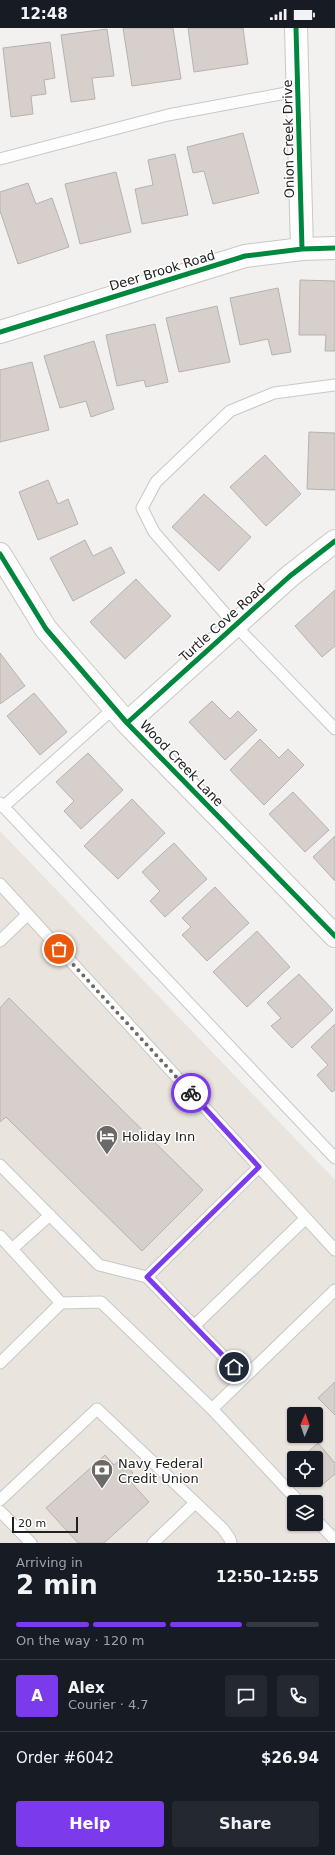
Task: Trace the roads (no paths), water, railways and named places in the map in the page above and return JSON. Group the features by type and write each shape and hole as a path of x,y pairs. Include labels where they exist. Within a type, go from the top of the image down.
{"street":[{"name":"Onion Creek Drive","path":"296,28 302,249"},
{"name":"Deer Brook Road","path":"0,332 245,256 302,249 335,248"},
{"name":"Turtle Cove Road","path":"121,715 235,625 290,576 335,541"},
{"name":"Wood Creek Lane","path":"0,554 46,629 121,715 335,936"}],"lane":[{"path":"0,159 168,115 297,92"},
{"path":"335,385 274,392 230,411 156,482 142,508 154,532 235,625 335,729"},
{"path":"121,715 2,805 335,1158"},
{"path":"0,884 335,1250"},
{"path":"0,941 28,914"},
{"path":"0,1165 99,1265 147,1277 244,1378"},
{"path":"147,1277 259,1167"},
{"path":"12,1248 50,1215"},
{"path":"194,1326 306,1218"},
{"path":"0,1236 62,1303"},
{"path":"212,1409 335,1290"},
{"path":"0,1363 62,1303 101,1302 212,1409 293,1495"},
{"path":"0,1500 96,1409 223,1529 230,1538 231,1543"},
{"path":"153,1543 195,1503"},
{"path":"0,1511 31,1543"},
{"path":"323,1527 335,1540"}],"place":[{"name":"Holiday Inn","path":"107,1156"},
{"name":"Navy Federal Credit Union","path":"102,1490"}]}
